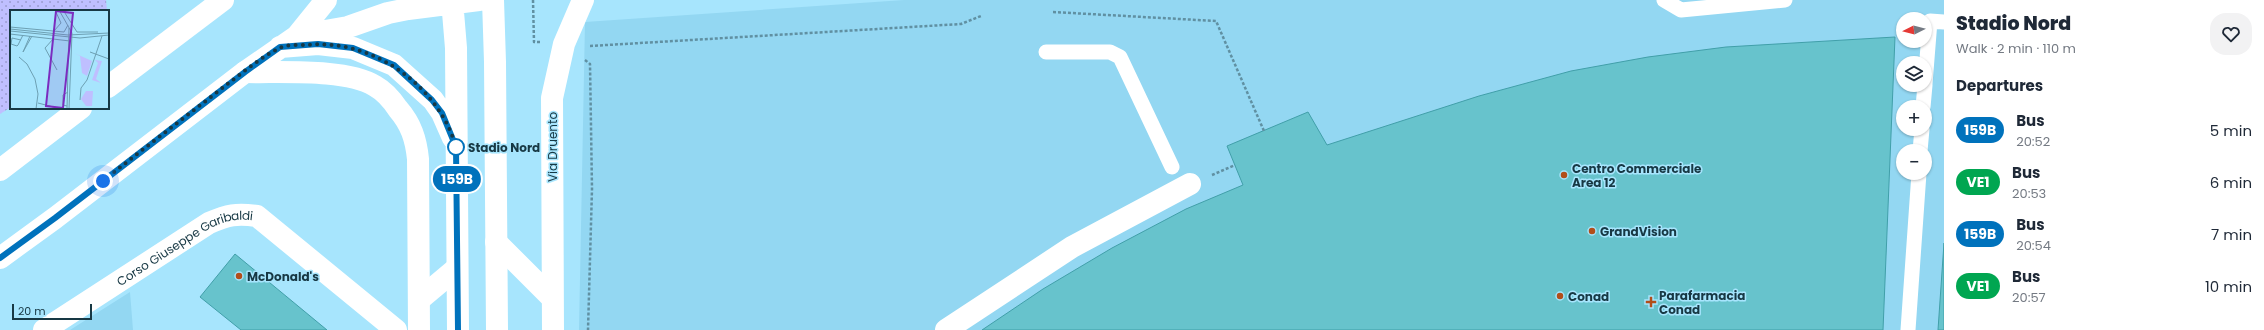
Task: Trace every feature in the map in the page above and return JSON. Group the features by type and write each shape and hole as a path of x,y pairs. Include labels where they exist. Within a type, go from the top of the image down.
{"street":[{"path":"109,86 223,0"},
{"path":"0,258 55,218 245,72 289,41 326,0"},
{"path":"289,41 348,27 401,10 452,1 479,0"},
{"path":"493,0 496,69 497,330"},
{"name":"Via Druento","path":"557,329 552,298 552,98 564,44 583,0"},
{"path":"452,1 456,48 458,330"},
{"path":"289,41 353,48 394,65 432,100 442,113 456,147"},
{"path":"245,72 333,74 355,78 374,85 390,98 405,117 416,139 417,152 420,299 419,330"},
{"path":"0,170 80,109"},
{"path":"946,330 1072,247 1190,184"},
{"name":"Corso Giuseppe Garibaldi","path":"44,330 209,223 226,215 241,214 257,216 396,330"},
{"path":"496,242 552,298"},
{"path":"420,299 457,268"}],"lane":[{"path":"1664,0 1681,10 1785,0"},
{"path":"1927,56 1930,21 1944,22"},
{"path":"1046,52 1110,52 1120,57 1172,167"},
{"path":"1908,330 1919,180"}],"path":[{"path":"1053,12 1216,21 1264,131"},
{"path":"589,46 960,24 981,16"}],"shaded area":[{"path":"0,0 106,0 107,10 10,10 10,108 0,114"},
{"path":"904,0 1944,0 1944,330 579,330 585,22"},
{"path":"130,292 133,330 70,330"}],"building":[{"name":"Centro Commerciale Area 12","path":"1895,37 1883,330 982,330 1043,289 1112,248 1186,209 1243,185 1227,146 1308,112 1327,145 1479,96 1571,71 1648,57 1726,47"},
{"path":"1944,243 1944,330 1938,330"},
{"name":"McDonald's","path":"235,254 327,330 241,330 200,297"}],"bus line":[{"name":"159B","path":"0,258 55,218 204,102 280,47 318,44 353,48 394,65 432,100 442,113 456,147 458,330"}],"place":[{"name":"Stadio Nord","path":"456,147"},
{"name":"Centro Commerciale Area 12","path":"1564,175"},
{"name":"GrandVision","path":"1592,231"},
{"name":"McDonald's","path":"239,276"},
{"name":"Conad","path":"1560,296"},
{"name":"Parafarmacia Conad","path":"1651,302"}],"route":[{"path":"103,181 204,102 280,47 318,44 353,48 394,65 432,100 442,113 456,147"}]}
